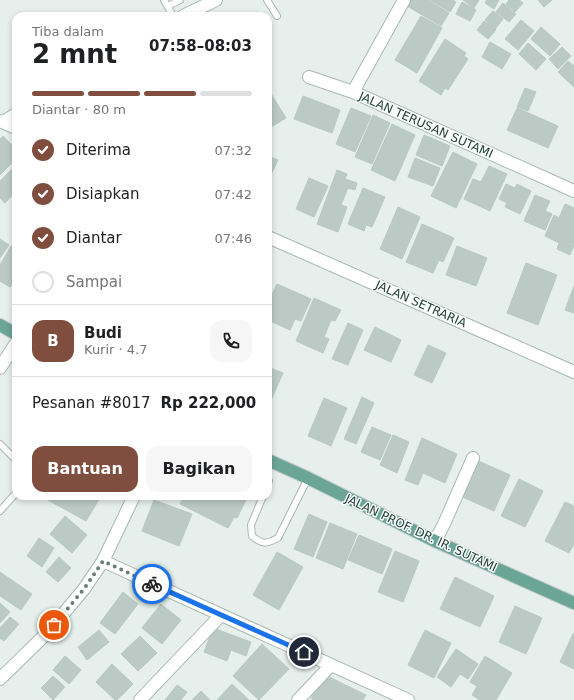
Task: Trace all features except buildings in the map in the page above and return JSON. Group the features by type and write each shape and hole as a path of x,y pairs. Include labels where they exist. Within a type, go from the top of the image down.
{"main road":[{"path":"0,325 12,332"},
{"name":"JALAN PROF. DR. IR. SUTAMI","path":"272,462 435,541 574,603"}],"street":[{"path":"191,12 216,0"},
{"name":"JALAN TERUSAN SUTAMI","path":"404,0 353,92 574,191"},
{"path":"309,77 353,92"},
{"path":"1,121 12,116"},
{"path":"1,121 12,126"},
{"name":"JALAN SETRARIA","path":"272,239 574,372"},
{"path":"0,368 12,349"},
{"path":"435,541 473,458"},
{"path":"0,679 60,618 84,589 103,561 132,500"},
{"path":"103,561 408,700"},
{"path":"140,700 221,615"},
{"path":"298,700 331,665"}],"lane":[{"path":"164,0 171,12"},
{"path":"168,6 180,0"},
{"path":"267,0 277,16"},
{"path":"0,444 12,456"},
{"path":"261,500 251,525 252,536 258,541 267,543 278,538 308,478"},
{"path":"0,511 12,498"}],"way so far":[{"path":"54,625 84,589 103,561 152,584"}],"route":[{"path":"152,584 304,652"}]}
